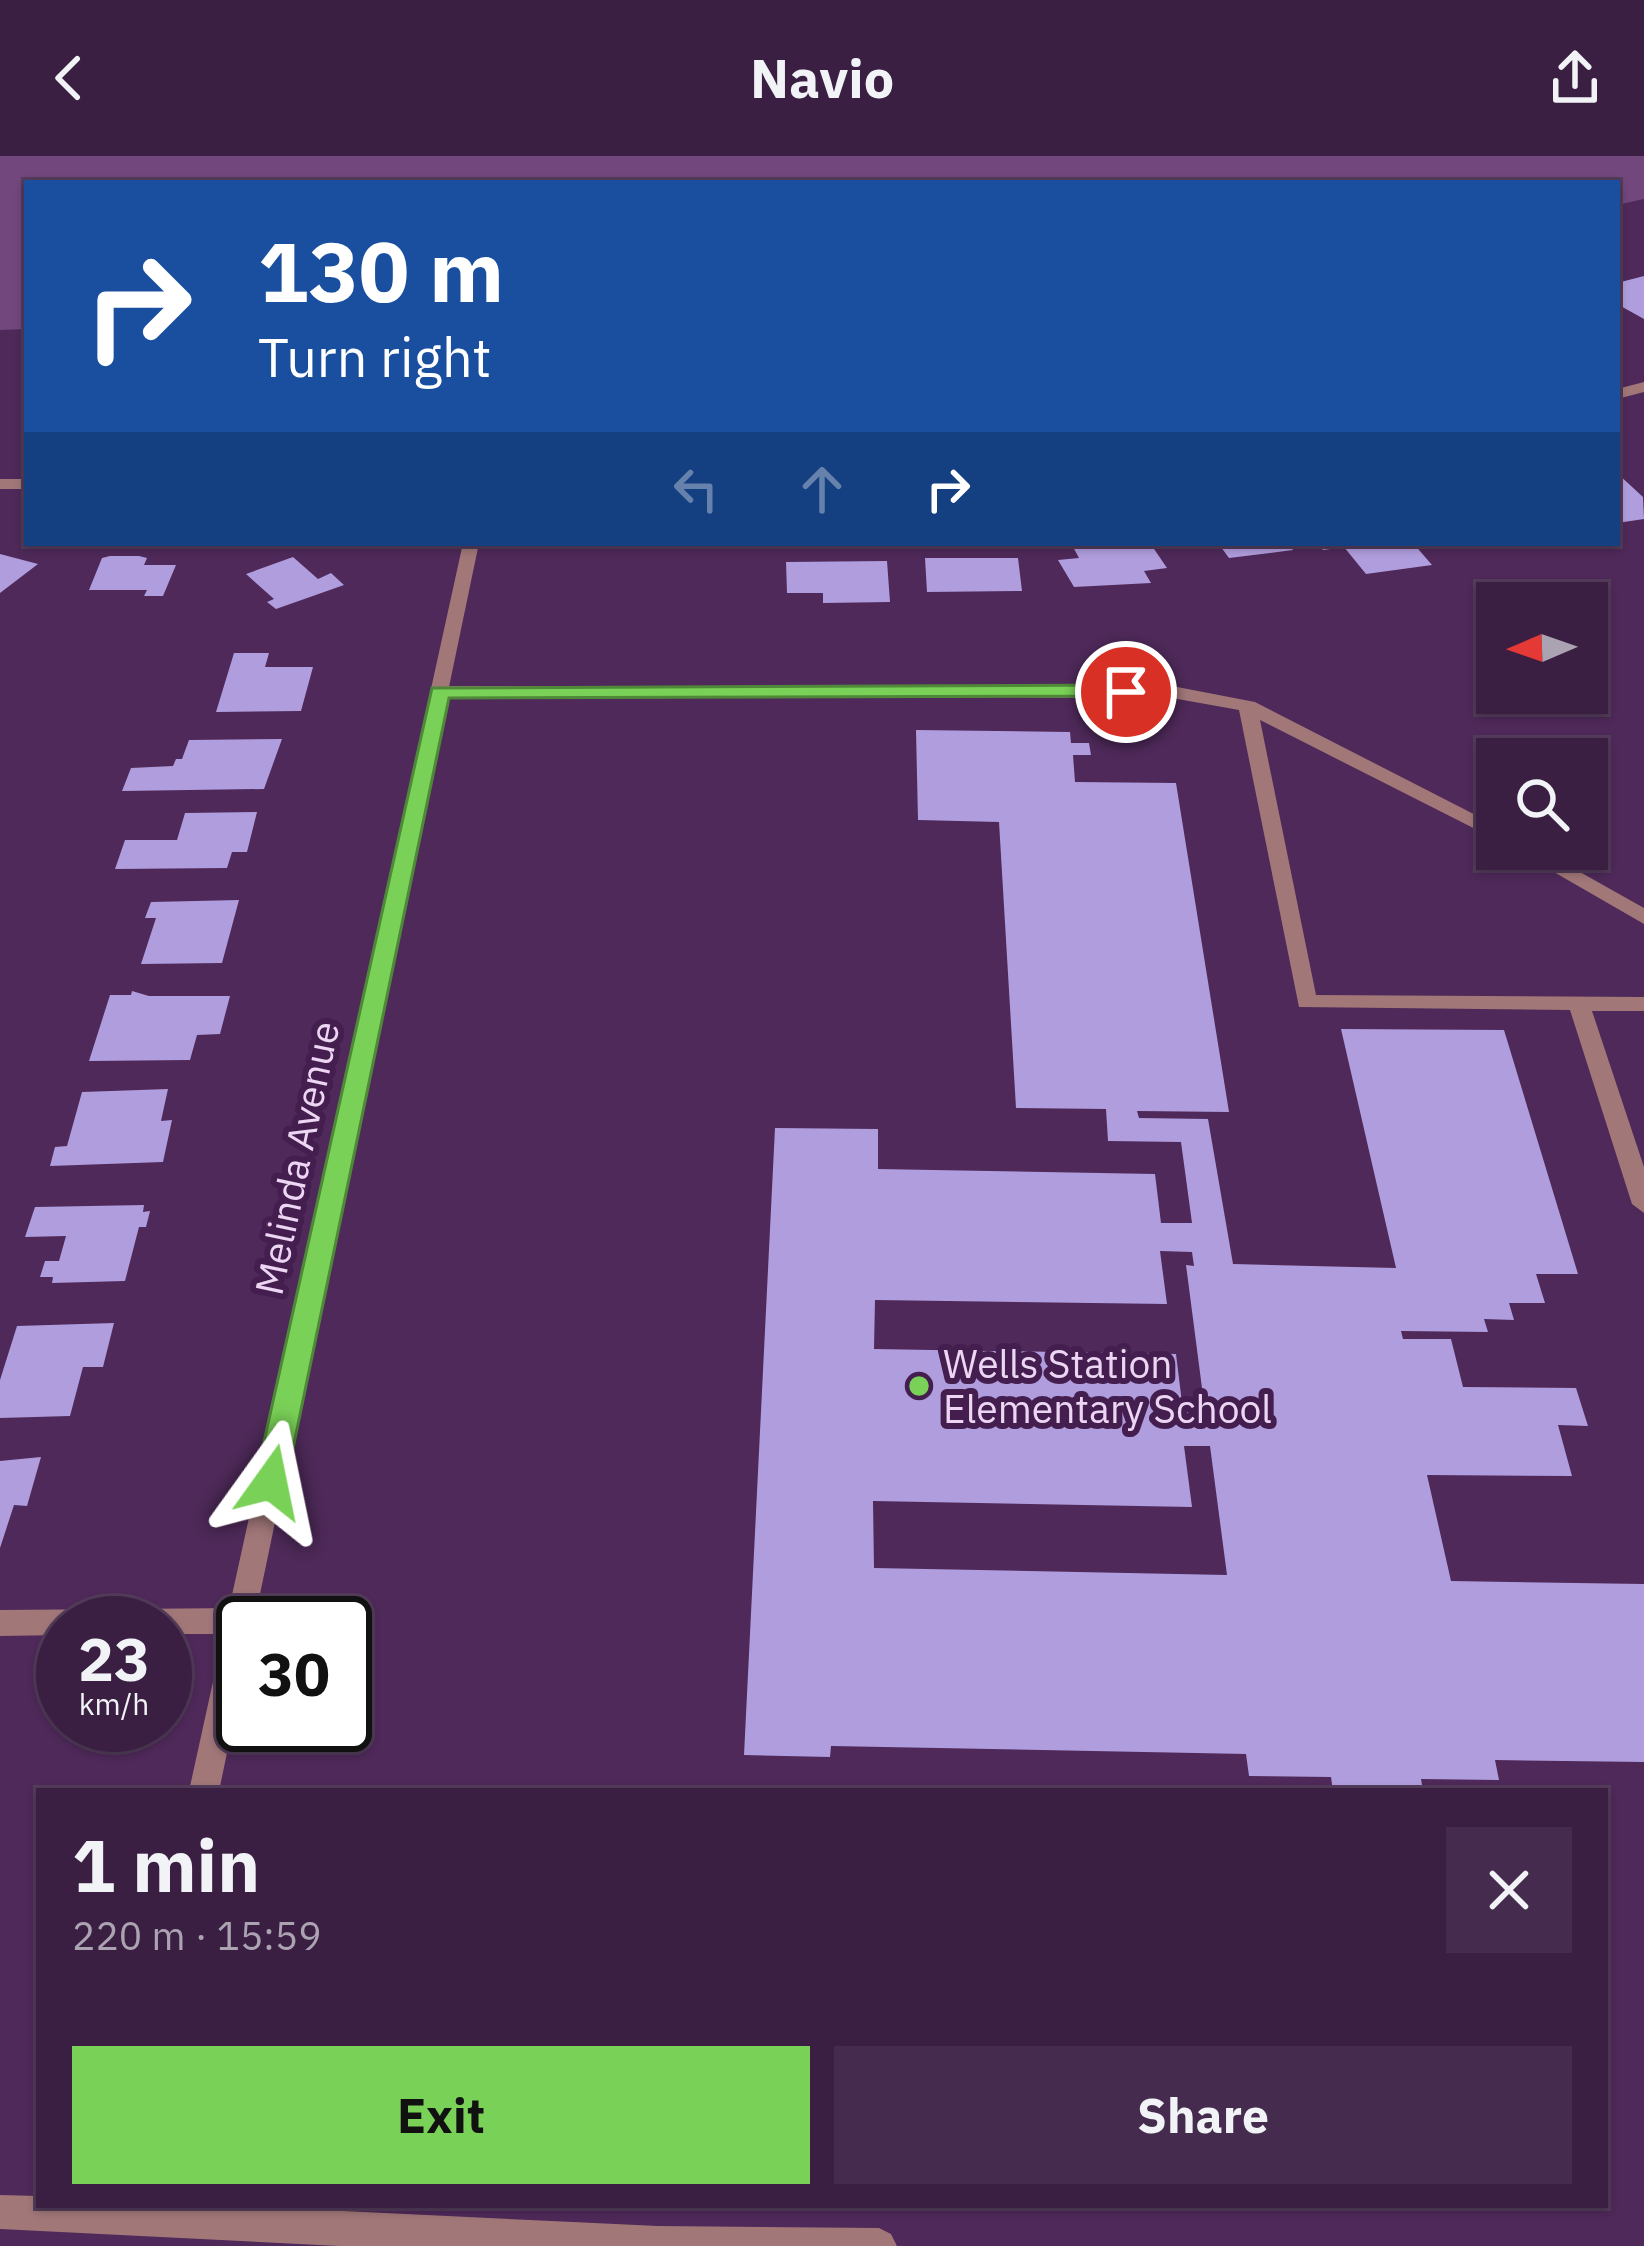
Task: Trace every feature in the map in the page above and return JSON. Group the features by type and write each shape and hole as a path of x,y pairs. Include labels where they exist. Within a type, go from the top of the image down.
{"street":[{"name":"Melinda Avenue","path":"246,1596 471,546"},
{"path":"440,692 1172,692 1248,706 1476,823"},
{"path":"1248,706 1307,1002 1644,1004"},
{"path":"1561,870 1644,917"},
{"path":"1580,1003 1644,1204"},
{"path":"0,1623 216,1621"},
{"name":"Melinda Avenue","path":"205,1788 216,1736"},
{"path":"0,2212 114,2210 658,2245 879,2246"}],"shaded area":[{"path":"0,156 1644,156 1644,199 1620,204 1620,180 24,180 24,329 0,330"}],"building":[{"path":"1644,276 1644,319 1620,306 1620,282"},
{"path":"1620,476 1643,497 1644,519 1620,523"},
{"path":"1152,546 1167,568 1144,571 1151,583 1074,587 1058,560 1079,558 1073,547"},
{"path":"1220,546 1290,546 1293,550 1229,558"},
{"path":"1320,546 1416,546 1432,565 1366,574 1344,547 1323,550"},
{"path":"0,554 38,564 0,593"},
{"path":"293,557 318,579 331,573 344,585 276,609 267,602 274,599 246,574"},
{"path":"102,558 147,558 144,565 176,565 163,596 144,596 147,590 89,590"},
{"path":"925,558 1018,558 1022,591 927,592"},
{"path":"887,561 890,602 823,603 823,593 787,593 786,562"},
{"path":"234,653 269,653 265,667 313,667 301,711 216,712"},
{"path":"916,730 1070,732 1071,743 1089,743 1091,755 1073,755 1075,782 1176,783 1229,1112 1137,1111 1139,1118 1208,1119 1233,1264 1396,1268 1341,1029 1504,1030 1578,1274 1536,1274 1545,1303 1509,1303 1514,1320 1484,1319 1488,1332 1401,1331 1403,1339 1451,1339 1463,1387 1576,1388 1588,1426 1558,1425 1572,1476 1427,1475 1451,1581 1644,1584 1644,1762 1495,1760 1499,1780 1421,1779 1422,1788 1333,1788 1331,1777 1249,1776 1246,1754 831,1746 830,1757 744,1755 775,1128 878,1129 878,1169 1155,1174 1161,1223 1192,1223 1181,1142 1108,1141 1106,1109 1016,1108 999,822 918,820","holes":["1160,1251 1192,1252 1194,1266 1186,1265 1205,1411 1183,1411 1176,1354 874,1349 875,1300 1167,1304","1184,1446 1210,1446 1227,1575 874,1568 873,1501 1192,1507"]},
{"path":"282,739 264,789 122,791 131,768 173,766 176,759 182,759 189,740"},
{"path":"257,812 247,852 232,852 227,868 115,869 125,840 177,840 185,813"},
{"path":"239,900 222,963 141,964 156,918 145,918 151,902"},
{"path":"132,991 149,996 230,996 220,1034 197,1035 190,1060 89,1061 110,995 131,995"},
{"path":"168,1089 161,1121 172,1120 163,1162 50,1166 55,1147 67,1146 82,1092"},
{"path":"144,1205 143,1212 150,1211 146,1227 139,1227 125,1281 52,1283 53,1277 40,1277 45,1261 59,1261 66,1236 25,1237 35,1207"},
{"path":"114,1323 103,1367 83,1367 70,1416 0,1418 0,1380 17,1326"},
{"path":"41,1457 27,1506 14,1505 0,1548 0,1461"}],"place":[{"name":"Wells Station Elementary School","path":"919,1386"}],"route":[{"path":"271,1482 440,692 1126,692"}]}
